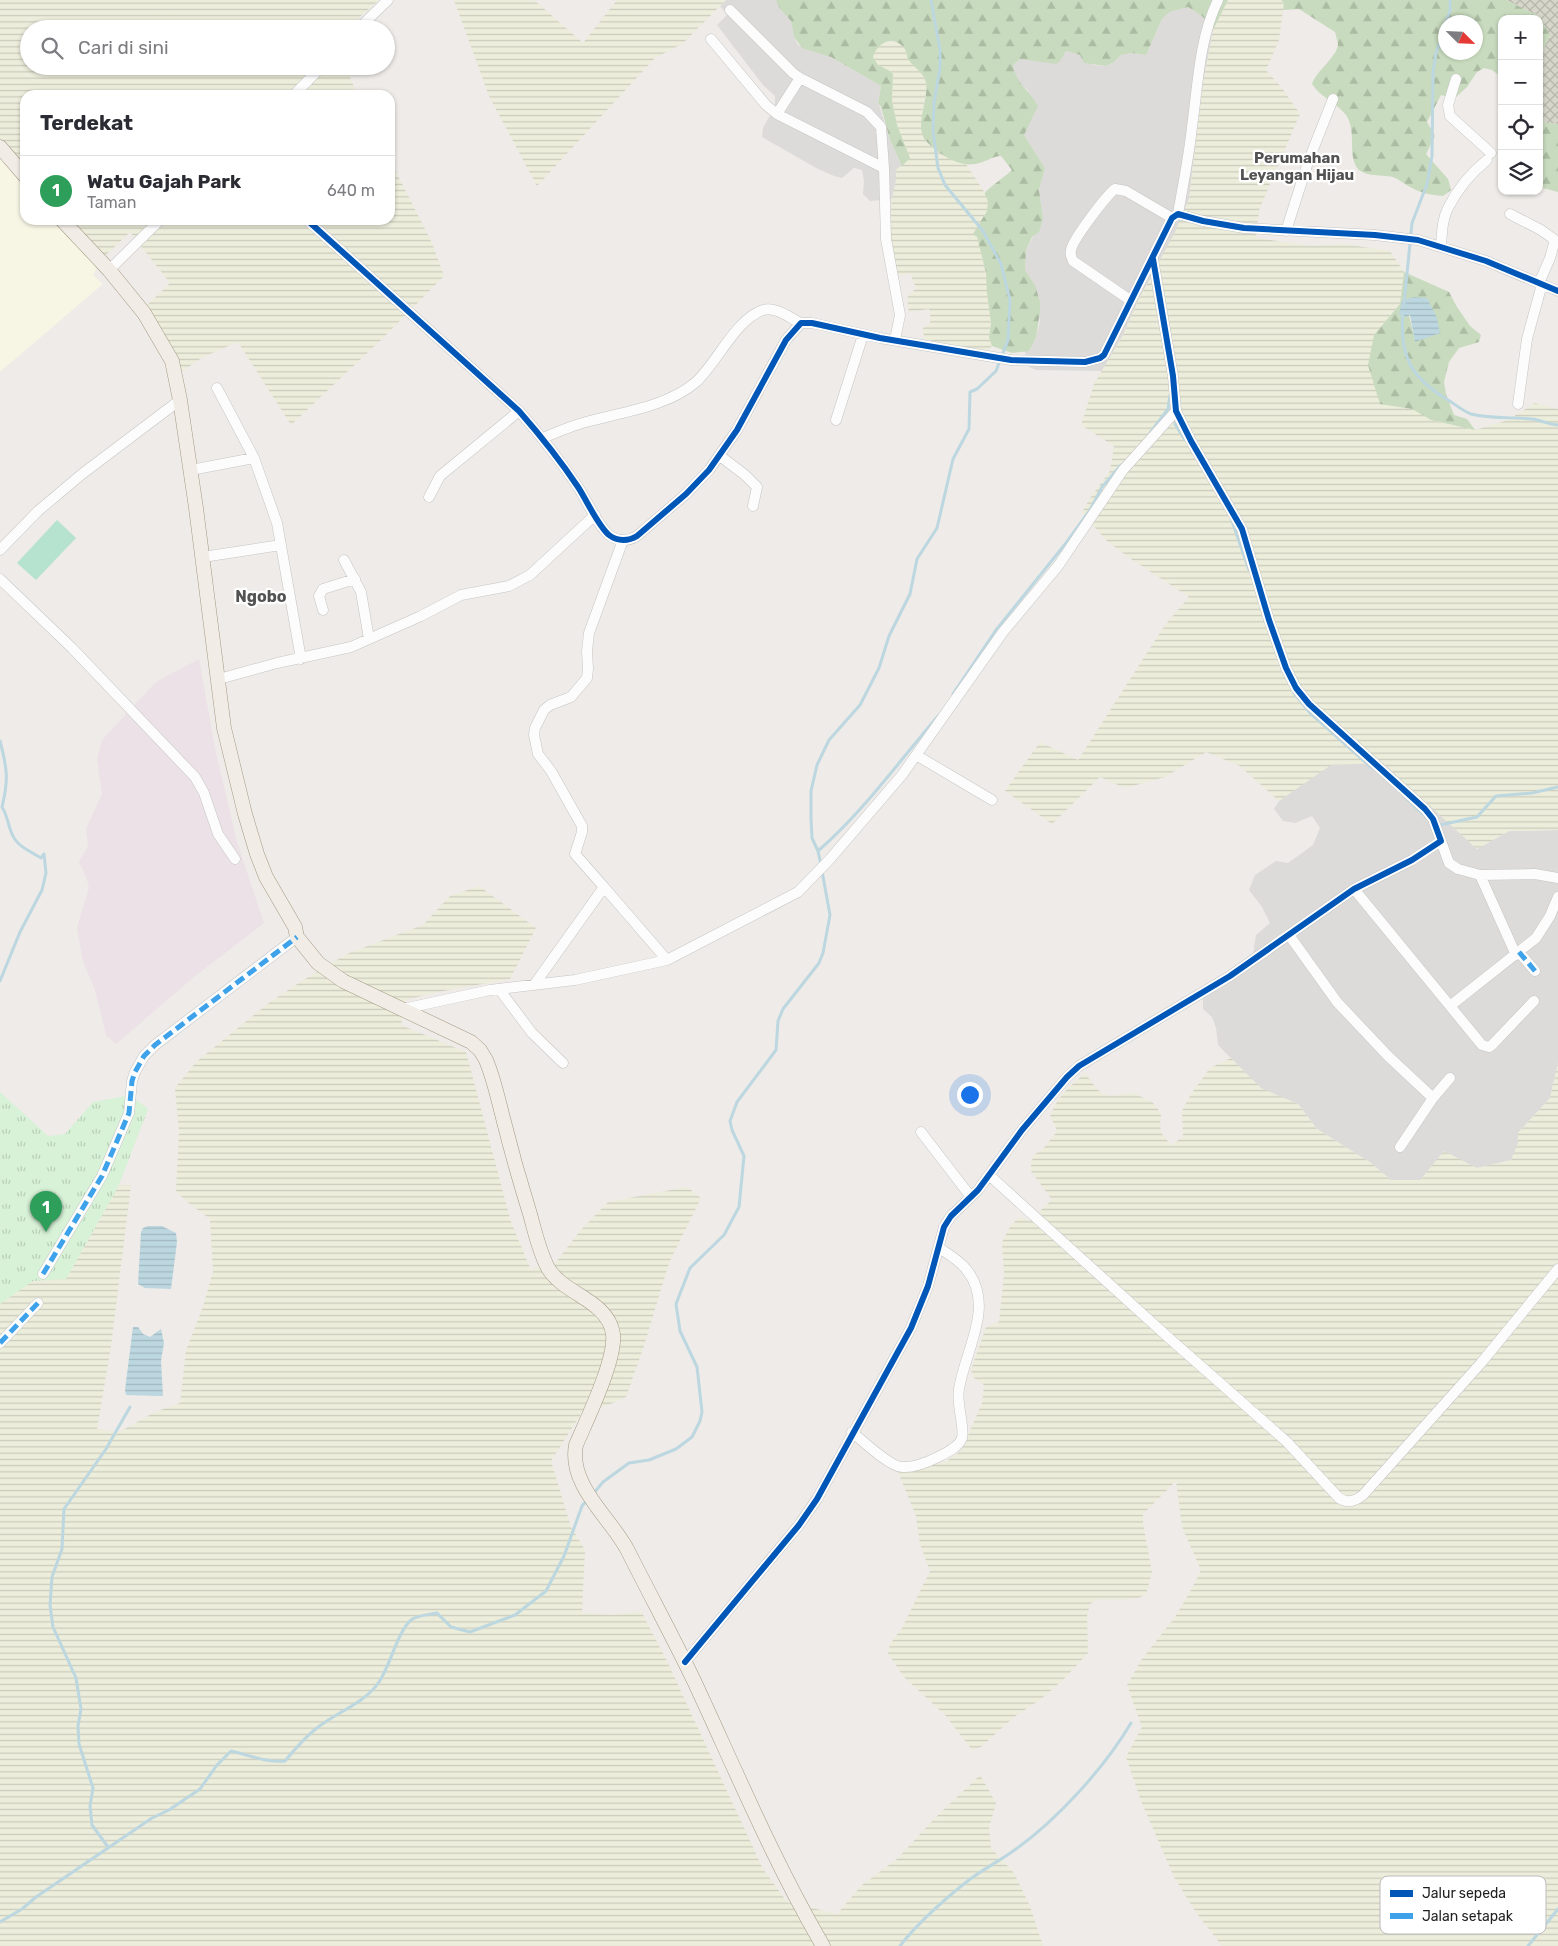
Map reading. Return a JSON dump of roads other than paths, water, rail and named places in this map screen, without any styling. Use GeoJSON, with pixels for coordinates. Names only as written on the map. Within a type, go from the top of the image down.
{"type":"FeatureCollection","features":[{"type":"Feature","properties":{"kind":"main road"},"geometry":{"type":"LineString","coordinates":[[0,147],[20,170]]}},
{"type":"Feature","properties":{"kind":"main road"},"geometry":{"type":"LineString","coordinates":[[67,225],[109,270],[144,313],[172,361],[191,470],[224,728],[245,814],[266,877],[295,927],[297,937],[318,963],[332,974],[471,1042],[480,1050],[490,1069],[517,1172],[538,1242],[548,1267],[563,1284],[605,1315],[610,1322],[613,1333],[614,1346],[612,1354],[575,1451],[575,1460],[583,1486],[623,1540],[685,1662],[756,1818],[823,1946]]}},
{"type":"Feature","properties":{"kind":"street"},"geometry":{"type":"LineString","coordinates":[[367,20],[388,0]]}},
{"type":"Feature","properties":{"kind":"street"},"geometry":{"type":"LineString","coordinates":[[543,438],[584,422],[650,405],[674,396],[696,382],[736,332],[763,310],[774,309],[801,323],[812,323],[863,335],[1011,360],[1084,362],[1100,358],[1109,345],[1130,300],[1175,216],[1192,130],[1203,49],[1209,23],[1218,0]]}},
{"type":"Feature","properties":{"kind":"street"},"geometry":{"type":"LineString","coordinates":[[730,10],[800,78],[867,112],[877,121],[880,128],[884,168],[886,239],[900,315],[895,340]]}},
{"type":"Feature","properties":{"kind":"street"},"geometry":{"type":"LineString","coordinates":[[712,39],[766,106],[776,114],[884,168]]}},
{"type":"Feature","properties":{"kind":"street"},"geometry":{"type":"LineString","coordinates":[[299,90],[313,75]]}},
{"type":"Feature","properties":{"kind":"street"},"geometry":{"type":"LineString","coordinates":[[776,114],[800,78]]}},
{"type":"Feature","properties":{"kind":"street"},"geometry":{"type":"LineString","coordinates":[[1441,246],[1443,224],[1448,208],[1470,176],[1489,156],[1450,116],[1448,105],[1456,79]]}},
{"type":"Feature","properties":{"kind":"street"},"geometry":{"type":"LineString","coordinates":[[1286,231],[1308,162],[1333,99]]}},
{"type":"Feature","properties":{"kind":"street"},"geometry":{"type":"LineString","coordinates":[[1130,300],[1073,261],[1070,256],[1072,247],[1101,204],[1114,189],[1126,191],[1175,216],[1244,228],[1418,240],[1486,261],[1558,291]]}},
{"type":"Feature","properties":{"kind":"street"},"geometry":{"type":"LineString","coordinates":[[1510,214],[1541,230],[1555,240],[1527,338],[1518,404]]}},
{"type":"Feature","properties":{"kind":"street"},"geometry":{"type":"LineString","coordinates":[[109,270],[155,225]]}},
{"type":"Feature","properties":{"kind":"street"},"geometry":{"type":"LineString","coordinates":[[313,225],[518,411],[543,438],[607,534],[623,540],[630,540],[638,536],[710,470],[737,430],[786,340],[801,323]]}},
{"type":"Feature","properties":{"kind":"street"},"geometry":{"type":"LineString","coordinates":[[1153,259],[1173,376],[1176,411],[1190,441],[1242,529],[1269,620],[1296,688],[1309,704],[1417,802],[1434,823],[1449,863],[1458,869],[1480,875],[1535,874],[1558,878]]}},
{"type":"Feature","properties":{"kind":"street"},"geometry":{"type":"LineString","coordinates":[[836,420],[863,335]]}},
{"type":"Feature","properties":{"kind":"street"},"geometry":{"type":"LineString","coordinates":[[217,388],[254,458],[270,501],[281,545],[301,658]]}},
{"type":"Feature","properties":{"kind":"street"},"geometry":{"type":"LineString","coordinates":[[0,550],[38,511],[65,488],[180,400]]}},
{"type":"Feature","properties":{"kind":"street"},"geometry":{"type":"LineString","coordinates":[[429,496],[440,476],[518,411]]}},
{"type":"Feature","properties":{"kind":"street"},"geometry":{"type":"LineString","coordinates":[[404,1009],[499,989],[576,980],[667,960],[798,892],[830,859],[902,775],[1003,632],[1058,566],[1123,470],[1176,411]]}},
{"type":"Feature","properties":{"kind":"street"},"geometry":{"type":"LineString","coordinates":[[720,456],[745,474],[757,487],[753,506]]}},
{"type":"Feature","properties":{"kind":"street"},"geometry":{"type":"LineString","coordinates":[[191,470],[254,458]]}},
{"type":"Feature","properties":{"kind":"street"},"geometry":{"type":"LineString","coordinates":[[219,679],[277,663],[351,647],[421,616],[461,595],[509,586],[530,575],[595,515]]}},
{"type":"Feature","properties":{"kind":"street"},"geometry":{"type":"LineString","coordinates":[[623,540],[589,633],[587,678],[571,697],[550,705],[544,710],[535,728],[534,735],[538,754],[551,771],[582,826],[575,854],[667,960]]}},
{"type":"Feature","properties":{"kind":"street"},"geometry":{"type":"LineString","coordinates":[[202,557],[281,545]]}},
{"type":"Feature","properties":{"kind":"street"},"geometry":{"type":"LineString","coordinates":[[344,560],[361,592],[369,639]]}},
{"type":"Feature","properties":{"kind":"street"},"geometry":{"type":"LineString","coordinates":[[0,579],[72,648],[195,777],[204,792],[218,834],[234,859]]}},
{"type":"Feature","properties":{"kind":"street"},"geometry":{"type":"LineString","coordinates":[[323,610],[319,596],[323,589],[355,579]]}},
{"type":"Feature","properties":{"kind":"street"},"geometry":{"type":"LineString","coordinates":[[916,756],[992,800]]}},
{"type":"Feature","properties":{"kind":"street"},"geometry":{"type":"LineString","coordinates":[[685,1662],[809,1512],[827,1483],[852,1432],[911,1328],[928,1286],[948,1220],[971,1197],[1022,1130],[1067,1077],[1079,1066],[1230,976],[1354,889],[1412,860],[1441,840]]}},
{"type":"Feature","properties":{"kind":"street"},"geometry":{"type":"LineString","coordinates":[[1480,875],[1517,953],[1534,971]]}},
{"type":"Feature","properties":{"kind":"street"},"geometry":{"type":"LineString","coordinates":[[534,985],[604,887]]}},
{"type":"Feature","properties":{"kind":"street"},"geometry":{"type":"LineString","coordinates":[[1354,889],[1482,1045],[1489,1047],[1534,1001]]}},
{"type":"Feature","properties":{"kind":"street"},"geometry":{"type":"LineString","coordinates":[[1450,1006],[1536,938],[1543,930],[1558,897]]}},
{"type":"Feature","properties":{"kind":"street"},"geometry":{"type":"LineString","coordinates":[[1289,935],[1337,1002],[1384,1052],[1433,1098]]}},
{"type":"Feature","properties":{"kind":"street"},"geometry":{"type":"LineString","coordinates":[[43,1274],[102,1176],[112,1155],[129,1113],[132,1081],[144,1056],[163,1039],[297,937]]}},
{"type":"Feature","properties":{"kind":"street"},"geometry":{"type":"LineString","coordinates":[[499,989],[532,1033],[563,1063]]}},
{"type":"Feature","properties":{"kind":"street"},"geometry":{"type":"LineString","coordinates":[[1400,1147],[1433,1098],[1450,1078]]}},
{"type":"Feature","properties":{"kind":"street"},"geometry":{"type":"LineString","coordinates":[[921,1132],[971,1197]]}},
{"type":"Feature","properties":{"kind":"street"},"geometry":{"type":"LineString","coordinates":[[989,1174],[1169,1338],[1287,1442],[1343,1501],[1356,1500],[1370,1488],[1481,1363],[1558,1269]]}},
{"type":"Feature","properties":{"kind":"street"},"geometry":{"type":"LineString","coordinates":[[852,1432],[901,1468],[930,1461],[955,1447],[960,1441],[962,1428],[959,1413],[959,1388],[978,1321],[979,1300],[972,1278],[966,1268],[939,1248]]}},
{"type":"Feature","properties":{"kind":"street"},"geometry":{"type":"LineString","coordinates":[[0,1343],[38,1303]]}},
{"type":"Feature","properties":{"kind":"water"},"geometry":{"type":"Polygon","coordinates":[[[1413,297],[1427,298],[1437,318],[1440,333],[1415,342],[1410,315],[1406,317],[1399,314],[1402,301],[1413,297]]]}},
{"type":"Feature","properties":{"kind":"water"},"geometry":{"type":"Polygon","coordinates":[[[162,1226],[176,1233],[177,1242],[171,1289],[145,1288],[138,1284],[141,1232],[143,1228],[162,1226]]]}},
{"type":"Feature","properties":{"kind":"water"},"geometry":{"type":"Polygon","coordinates":[[[133,1327],[138,1327],[143,1334],[150,1337],[161,1329],[164,1343],[161,1361],[163,1396],[126,1395],[125,1390],[133,1327]]]}},
{"type":"Feature","properties":{"kind":"waterway"},"geometry":{"type":"LineString","coordinates":[[821,865],[818,851],[812,838],[811,818],[811,791],[817,765],[829,740],[860,705],[879,668],[889,636],[910,594],[917,559],[937,528],[953,459],[969,429],[970,392],[977,389],[996,371],[1008,340],[1010,300],[1001,264],[983,231],[945,185],[938,168],[933,131],[934,103],[940,68],[940,50],[931,0]]}},
{"type":"Feature","properties":{"kind":"waterway"},"geometry":{"type":"LineString","coordinates":[[1449,15],[1450,0]]}},
{"type":"Feature","properties":{"kind":"waterway"},"geometry":{"type":"LineString","coordinates":[[1404,304],[1412,223],[1427,184],[1432,156],[1433,72],[1438,47]]}},
{"type":"Feature","properties":{"kind":"waterway"},"geometry":{"type":"LineString","coordinates":[[1403,312],[1403,341],[1410,364],[1416,374],[1435,392],[1471,414],[1532,419],[1558,425]]}},
{"type":"Feature","properties":{"kind":"waterway"},"geometry":{"type":"LineString","coordinates":[[1150,433],[1168,409],[1170,395]]}},
{"type":"Feature","properties":{"kind":"waterway"},"geometry":{"type":"LineString","coordinates":[[1175,424],[1185,440]]}},
{"type":"Feature","properties":{"kind":"waterway"},"geometry":{"type":"LineString","coordinates":[[953,694],[996,630],[1066,543],[1090,510],[1102,487],[1121,465]]}},
{"type":"Feature","properties":{"kind":"waterway"},"geometry":{"type":"LineString","coordinates":[[1232,521],[1249,570]]}},
{"type":"Feature","properties":{"kind":"waterway"},"geometry":{"type":"LineString","coordinates":[[1294,693],[1311,714],[1372,768]]}},
{"type":"Feature","properties":{"kind":"waterway"},"geometry":{"type":"LineString","coordinates":[[818,851],[866,803],[939,715]]}},
{"type":"Feature","properties":{"kind":"waterway"},"geometry":{"type":"LineString","coordinates":[[0,741],[6,774],[6,789],[2,807],[11,833],[15,840],[26,849],[41,858],[44,854],[46,873],[42,890],[20,932],[0,981]]}},
{"type":"Feature","properties":{"kind":"waterway"},"geometry":{"type":"LineString","coordinates":[[1437,823],[1440,825],[1477,817],[1496,796],[1532,793],[1558,787]]}},
{"type":"Feature","properties":{"kind":"waterway"},"geometry":{"type":"LineString","coordinates":[[1405,797],[1429,820]]}},
{"type":"Feature","properties":{"kind":"waterway"},"geometry":{"type":"LineString","coordinates":[[593,1494],[603,1482],[629,1463],[649,1460],[676,1449],[692,1437],[700,1421],[702,1412],[697,1367],[680,1331],[676,1304],[690,1268],[724,1235],[739,1207],[744,1156],[730,1121],[737,1102],[776,1050],[778,1021],[783,1009],[819,963],[823,953],[830,915],[822,871]]}},
{"type":"Feature","properties":{"kind":"waterway"},"geometry":{"type":"LineString","coordinates":[[108,1847],[92,1825],[90,1806],[93,1788],[79,1744],[78,1726],[81,1709],[76,1678],[53,1627],[50,1605],[52,1577],[62,1549],[64,1509],[106,1449],[130,1407]]}},
{"type":"Feature","properties":{"kind":"waterway"},"geometry":{"type":"LineString","coordinates":[[0,1922],[22,1909],[36,1897],[152,1818],[169,1810],[200,1789],[217,1765],[231,1751],[265,1760],[285,1761],[300,1743],[325,1722],[359,1702],[373,1689],[383,1675],[406,1625],[414,1618],[437,1613],[451,1627],[470,1632],[515,1615],[546,1591],[564,1556],[582,1506],[587,1500]]}},
{"type":"Feature","properties":{"kind":"waterway"},"geometry":{"type":"LineString","coordinates":[[900,1946],[939,1905],[977,1874],[1004,1858],[1032,1837],[1064,1808],[1108,1757],[1131,1723]]}},
{"type":"Feature","properties":{"kind":"waterway"},"geometry":{"type":"LineString","coordinates":[[1546,1924],[1558,1909]]}},
{"type":"Feature","properties":{"kind":"waterway"},"geometry":{"type":"LineString","coordinates":[[1528,1946],[1538,1934]]}},
{"type":"Feature","properties":{"kind":"place","name":"Watu Gajah Park"},"geometry":{"type":"Point","coordinates":[46,1232]}},
{"type":"Feature","properties":{"kind":"district","name":"Perumahan Leyangan Hijau"},"geometry":{"type":"Point","coordinates":[1297,166]}},
{"type":"Feature","properties":{"kind":"district","name":"Ngobo"},"geometry":{"type":"Point","coordinates":[261,596]}}]}
